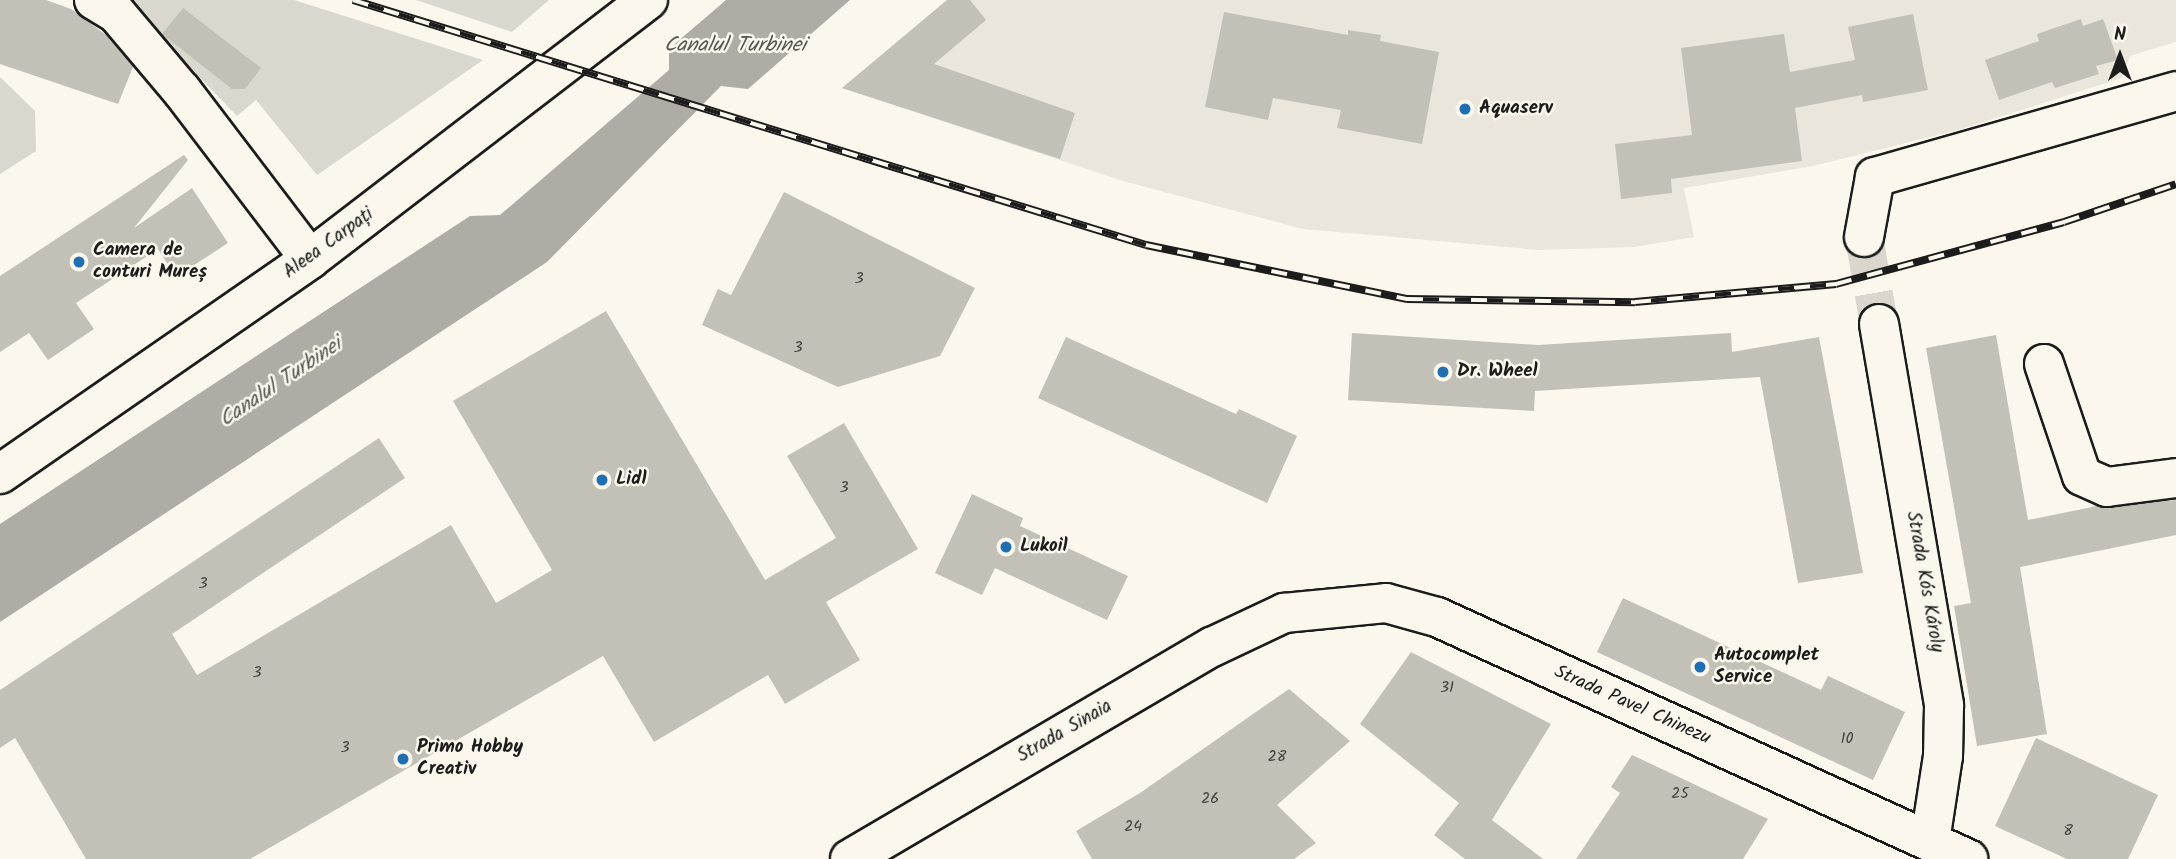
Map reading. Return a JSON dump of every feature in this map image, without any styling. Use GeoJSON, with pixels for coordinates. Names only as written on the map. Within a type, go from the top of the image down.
{"type":"FeatureCollection","features":[{"type":"Feature","properties":{"kind":"street"},"geometry":{"type":"LineString","coordinates":[[94,0],[116,13],[182,91],[310,259]]}},
{"type":"Feature","properties":{"kind":"street","name":"Aleea Carpați"},"geometry":{"type":"LineString","coordinates":[[0,474],[310,259],[648,0]]}},
{"type":"Feature","properties":{"kind":"street"},"geometry":{"type":"LineString","coordinates":[[1864,237],[1875,177],[2176,91]]}},
{"type":"Feature","properties":{"kind":"street","name":"Strada Kós Károly"},"geometry":{"type":"LineString","coordinates":[[1879,324],[1944,706],[1943,755],[1930,841]]}},
{"type":"Feature","properties":{"kind":"street"},"geometry":{"type":"LineString","coordinates":[[2044,364],[2082,477],[2107,487],[2176,478]]}},
{"type":"Feature","properties":{"kind":"street","name":"Strada Pavel Chinezu"},"geometry":{"type":"LineString","coordinates":[[1284,613],[1386,603],[1437,617],[1968,859]]}},
{"type":"Feature","properties":{"kind":"street","name":"Strada Sinaia"},"geometry":{"type":"LineString","coordinates":[[850,859],[1212,647],[1284,613]]}},
{"type":"Feature","properties":{"kind":"shaded area"},"geometry":{"type":"Polygon","coordinates":[[[125,0],[294,0],[483,60],[317,175],[256,100],[237,116],[125,0]]]}},
{"type":"Feature","properties":{"kind":"shaded area"},"geometry":{"type":"Polygon","coordinates":[[[416,0],[549,0],[512,32],[416,0]]]}},
{"type":"Feature","properties":{"kind":"shaded area","name":"Aquaserv"},"geometry":{"type":"Polygon","coordinates":[[[947,0],[2176,0],[2176,42],[2130,56],[2122,78],[1958,130],[1813,166],[1684,188],[1694,237],[1634,247],[1539,250],[1303,229],[1123,181],[842,88],[947,0]]]}},
{"type":"Feature","properties":{"kind":"shaded area"},"geometry":{"type":"Polygon","coordinates":[[[0,77],[35,111],[36,151],[0,174],[0,77]]]}},
{"type":"Feature","properties":{"kind":"water","name":"Canalul Turbinei"},"geometry":{"type":"Polygon","coordinates":[[[726,0],[850,0],[748,89],[721,86],[547,262],[0,622],[0,524],[470,216],[500,215],[669,70],[669,49],[726,0]]]}},
{"type":"Feature","properties":{"kind":"building"},"geometry":{"type":"Polygon","coordinates":[[[0,0],[46,0],[71,9],[106,35],[133,67],[118,104],[0,64],[0,0]]]}},
{"type":"Feature","properties":{"kind":"building"},"geometry":{"type":"Polygon","coordinates":[[[947,0],[970,0],[986,20],[934,64],[1075,113],[1060,159],[842,88],[947,0]]]}},
{"type":"Feature","properties":{"kind":"building"},"geometry":{"type":"Polygon","coordinates":[[[183,8],[261,68],[245,89],[232,89],[162,34],[183,8]]]}},
{"type":"Feature","properties":{"kind":"building"},"geometry":{"type":"Polygon","coordinates":[[[1224,12],[1348,35],[1348,30],[1381,35],[1380,41],[1439,52],[1422,144],[1337,128],[1341,110],[1273,98],[1268,120],[1205,107],[1224,12]]]}},
{"type":"Feature","properties":{"kind":"building"},"geometry":{"type":"Polygon","coordinates":[[[1913,14],[1928,90],[1863,102],[1862,95],[1795,108],[1802,161],[1671,179],[1672,193],[1621,199],[1615,144],[1692,135],[1681,48],[1784,34],[1790,72],[1855,60],[1848,27],[1913,14]]]}},
{"type":"Feature","properties":{"kind":"building"},"geometry":{"type":"Polygon","coordinates":[[[2081,19],[2083,26],[2103,19],[2118,60],[2096,66],[2099,74],[2055,88],[2052,82],[1999,100],[1985,60],[2039,41],[2037,34],[2081,19]]]}},
{"type":"Feature","properties":{"kind":"building","name":"Camera de conturi Mureș"},"geometry":{"type":"Polygon","coordinates":[[[184,155],[188,160],[134,228],[192,188],[228,243],[176,277],[158,249],[76,303],[94,329],[48,360],[29,333],[0,352],[0,276],[184,155]]]}},
{"type":"Feature","properties":{"kind":"building"},"geometry":{"type":"Polygon","coordinates":[[[784,192],[975,288],[940,356],[838,387],[702,325],[718,289],[731,295],[784,192]]]}},
{"type":"Feature","properties":{"kind":"building"},"geometry":{"type":"Polygon","coordinates":[[[606,311],[765,580],[836,538],[787,456],[844,423],[918,549],[826,602],[860,660],[785,704],[768,675],[654,742],[603,656],[250,859],[86,859],[15,738],[0,748],[0,690],[379,438],[405,478],[172,634],[197,675],[451,525],[496,603],[552,570],[453,401],[606,311]]]}},
{"type":"Feature","properties":{"kind":"building"},"geometry":{"type":"Polygon","coordinates":[[[1352,333],[1538,345],[1731,333],[1732,352],[1819,337],[1863,573],[1798,583],[1760,377],[1535,391],[1534,411],[1348,400],[1352,333]]]}},
{"type":"Feature","properties":{"kind":"building"},"geometry":{"type":"Polygon","coordinates":[[[1996,335],[2028,520],[2097,506],[2176,500],[2176,535],[2020,567],[2047,734],[1977,746],[1954,606],[1971,603],[1926,348],[1996,335]]]}},
{"type":"Feature","properties":{"kind":"building"},"geometry":{"type":"Polygon","coordinates":[[[1066,337],[1236,414],[1239,409],[1297,436],[1267,503],[1038,398],[1066,337]]]}},
{"type":"Feature","properties":{"kind":"building","name":"Lukoil"},"geometry":{"type":"Polygon","coordinates":[[[972,494],[1023,518],[1020,526],[1128,576],[1107,620],[995,568],[982,595],[935,573],[972,494]]]}},
{"type":"Feature","properties":{"kind":"building"},"geometry":{"type":"Polygon","coordinates":[[[1623,598],[1821,690],[1828,676],[1905,712],[1873,780],[1597,652],[1623,598]]]}},
{"type":"Feature","properties":{"kind":"building"},"geometry":{"type":"Polygon","coordinates":[[[1411,652],[1551,724],[1492,820],[1543,859],[1465,859],[1434,835],[1459,803],[1360,724],[1411,652]]]}},
{"type":"Feature","properties":{"kind":"building"},"geometry":{"type":"Polygon","coordinates":[[[1289,689],[1350,741],[1277,805],[1316,843],[1294,859],[1092,859],[1076,831],[1140,793],[1289,689]]]}},
{"type":"Feature","properties":{"kind":"building"},"geometry":{"type":"Polygon","coordinates":[[[2036,738],[2158,795],[2128,859],[2067,859],[1995,826],[2036,738]]]}},
{"type":"Feature","properties":{"kind":"building"},"geometry":{"type":"Polygon","coordinates":[[[1632,755],[1768,819],[1743,859],[1576,859],[1620,793],[1611,787],[1632,755]]]}},
{"type":"Feature","properties":{"kind":"tunnel"},"geometry":{"type":"LineString","coordinates":[[1864,237],[1879,324]]}},
{"type":"Feature","properties":{"kind":"railway"},"geometry":{"type":"LineString","coordinates":[[353,0],[1146,245],[1407,299],[1635,302],[1836,284],[2064,222],[2176,184]]}},
{"type":"Feature","properties":{"kind":"place","name":"Aquaserv"},"geometry":{"type":"Point","coordinates":[1465,109]}},
{"type":"Feature","properties":{"kind":"place","name":"Camera de conturi Mureș"},"geometry":{"type":"Point","coordinates":[79,262]}},
{"type":"Feature","properties":{"kind":"place","name":"Dr. Wheel"},"geometry":{"type":"Point","coordinates":[1443,372]}},
{"type":"Feature","properties":{"kind":"place","name":"Lidl"},"geometry":{"type":"Point","coordinates":[602,480]}},
{"type":"Feature","properties":{"kind":"place","name":"Lukoil"},"geometry":{"type":"Point","coordinates":[1006,547]}},
{"type":"Feature","properties":{"kind":"place","name":"Autocomplet Service"},"geometry":{"type":"Point","coordinates":[1700,667]}},
{"type":"Feature","properties":{"kind":"place","name":"Primo Hobby Creativ"},"geometry":{"type":"Point","coordinates":[403,759]}}]}
